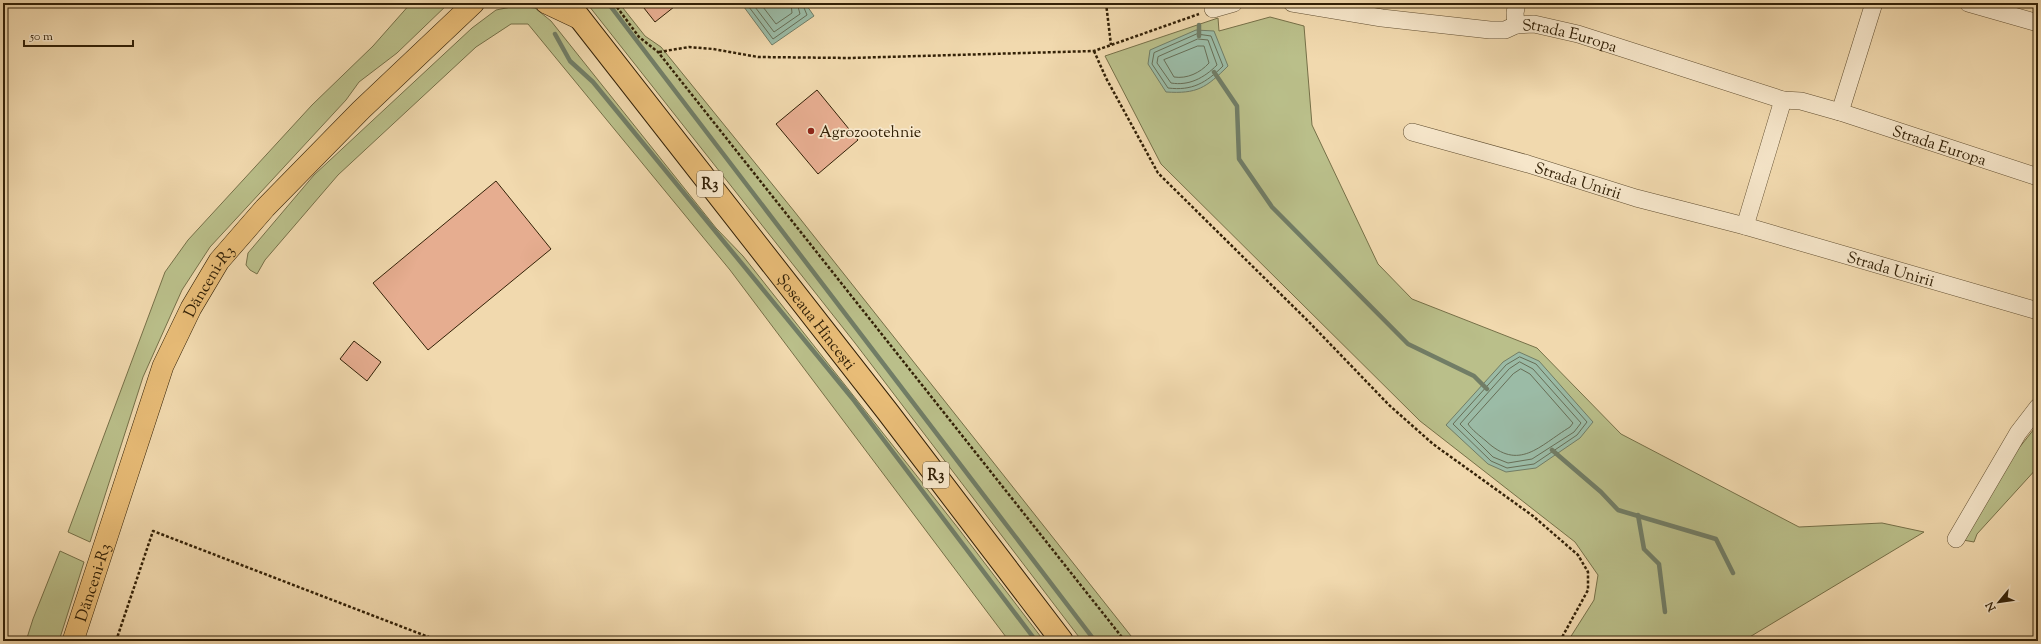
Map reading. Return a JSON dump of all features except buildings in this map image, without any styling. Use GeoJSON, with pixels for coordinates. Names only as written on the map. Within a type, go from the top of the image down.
{"type":"FeatureCollection","features":[{"type":"Feature","properties":{"kind":"highway","name":"Șoseaua Hîncești"},"geometry":{"type":"LineString","coordinates":[[574,11],[887,411],[1062,641]]}},
{"type":"Feature","properties":{"kind":"main road"},"geometry":{"type":"LineString","coordinates":[[546,3],[574,11]]}},
{"type":"Feature","properties":{"kind":"main road","name":"Dănceni-R3"},"geometry":{"type":"LineString","coordinates":[[74,641],[163,366],[191,308],[219,261],[265,208],[361,110],[476,4]]}},
{"type":"Feature","properties":{"kind":"street"},"geometry":{"type":"LineString","coordinates":[[1213,9],[1234,3]]}},
{"type":"Feature","properties":{"kind":"street","name":"Strada Europa"},"geometry":{"type":"LineString","coordinates":[[1292,3],[1382,18],[1490,30],[1505,30],[1516,25],[1534,24],[1578,34],[1783,100],[1802,101],[1840,112],[2038,177]]}},
{"type":"Feature","properties":{"kind":"street"},"geometry":{"type":"LineString","coordinates":[[1516,25],[1515,13],[1517,3]]}},
{"type":"Feature","properties":{"kind":"street"},"geometry":{"type":"LineString","coordinates":[[1840,112],[1874,3]]}},
{"type":"Feature","properties":{"kind":"street"},"geometry":{"type":"LineString","coordinates":[[1968,3],[2038,23]]}},
{"type":"Feature","properties":{"kind":"street"},"geometry":{"type":"LineString","coordinates":[[1745,226],[1783,100]]}},
{"type":"Feature","properties":{"kind":"street","name":"Strada Unirii"},"geometry":{"type":"LineString","coordinates":[[1412,132],[1528,164],[1636,198],[1745,226],[2038,311]]}},
{"type":"Feature","properties":{"kind":"street"},"geometry":{"type":"LineString","coordinates":[[1956,539],[2018,433],[2038,407]]}},
{"type":"Feature","properties":{"kind":"path"},"geometry":{"type":"LineString","coordinates":[[614,3],[639,36],[658,52],[1125,641]]}},
{"type":"Feature","properties":{"kind":"path"},"geometry":{"type":"LineString","coordinates":[[1106,3],[1111,45]]}},
{"type":"Feature","properties":{"kind":"path"},"geometry":{"type":"LineString","coordinates":[[658,52],[689,47],[713,49],[758,57],[850,58],[1094,51],[1213,9]]}},
{"type":"Feature","properties":{"kind":"path"},"geometry":{"type":"LineString","coordinates":[[1094,51],[1106,78],[1158,173],[1309,322],[1389,405],[1433,444],[1534,516],[1578,555],[1588,572],[1588,590],[1560,641]]}},
{"type":"Feature","properties":{"kind":"path"},"geometry":{"type":"LineString","coordinates":[[116,641],[153,531],[439,641]]}},
{"type":"Feature","properties":{"kind":"green space"},"geometry":{"type":"Polygon","coordinates":[[[411,3],[449,3],[397,53],[359,82],[346,100],[210,247],[182,290],[143,377],[90,542],[68,532],[165,272],[188,240],[312,105],[373,46],[411,3]]]}},
{"type":"Feature","properties":{"kind":"green space"},"geometry":{"type":"Polygon","coordinates":[[[589,3],[619,3],[645,36],[661,47],[794,211],[1135,641],[1082,641],[855,343],[589,6],[589,3]]]}},
{"type":"Feature","properties":{"kind":"green space"},"geometry":{"type":"Polygon","coordinates":[[[516,6],[535,8],[551,21],[716,228],[743,256],[958,528],[1044,641],[1009,641],[730,270],[528,24],[511,24],[476,47],[338,175],[265,260],[257,274],[250,270],[246,265],[248,253],[314,175],[472,28],[496,10],[516,6]]]}},
{"type":"Feature","properties":{"kind":"green space"},"geometry":{"type":"Polygon","coordinates":[[[1270,17],[1304,26],[1312,125],[1378,264],[1412,299],[1537,348],[1621,434],[1799,527],[1882,523],[1924,532],[1743,641],[1568,641],[1594,600],[1598,575],[1575,542],[1420,421],[1161,164],[1105,56],[1218,18],[1219,31],[1270,17]]]}},
{"type":"Feature","properties":{"kind":"green space"},"geometry":{"type":"Polygon","coordinates":[[[2038,424],[2038,467],[1977,534],[1974,542],[1963,540],[2015,453],[2038,424]]]}},
{"type":"Feature","properties":{"kind":"green space"},"geometry":{"type":"Polygon","coordinates":[[[60,551],[84,562],[59,641],[26,641],[33,619],[60,551]]]}},
{"type":"Feature","properties":{"kind":"water"},"geometry":{"type":"Polygon","coordinates":[[[741,3],[805,3],[814,16],[772,45],[741,3]]]}},
{"type":"Feature","properties":{"kind":"water"},"geometry":{"type":"Polygon","coordinates":[[[1196,30],[1214,31],[1228,66],[1213,80],[1200,88],[1186,92],[1166,92],[1148,64],[1150,50],[1196,30]]]}},
{"type":"Feature","properties":{"kind":"water"},"geometry":{"type":"Polygon","coordinates":[[[1519,352],[1539,361],[1593,422],[1580,438],[1536,468],[1506,472],[1488,464],[1446,425],[1503,362],[1519,352]]]}},
{"type":"Feature","properties":{"kind":"waterway"},"geometry":{"type":"LineString","coordinates":[[608,3],[1095,641]]}},
{"type":"Feature","properties":{"kind":"waterway"},"geometry":{"type":"LineString","coordinates":[[1199,25],[1199,36]]}},
{"type":"Feature","properties":{"kind":"waterway"},"geometry":{"type":"LineString","coordinates":[[555,34],[570,61],[593,82],[852,398],[1036,641]]}},
{"type":"Feature","properties":{"kind":"waterway"},"geometry":{"type":"LineString","coordinates":[[1214,72],[1237,106],[1239,159],[1272,207],[1408,344],[1474,376],[1487,389]]}},
{"type":"Feature","properties":{"kind":"waterway"},"geometry":{"type":"LineString","coordinates":[[1552,450],[1601,492],[1618,510],[1716,539],[1733,573]]}},
{"type":"Feature","properties":{"kind":"waterway"},"geometry":{"type":"LineString","coordinates":[[1638,515],[1644,549],[1659,564],[1665,612]]}},
{"type":"Feature","properties":{"kind":"place","name":"Agrozootehnie"},"geometry":{"type":"Point","coordinates":[811,131]}}]}
